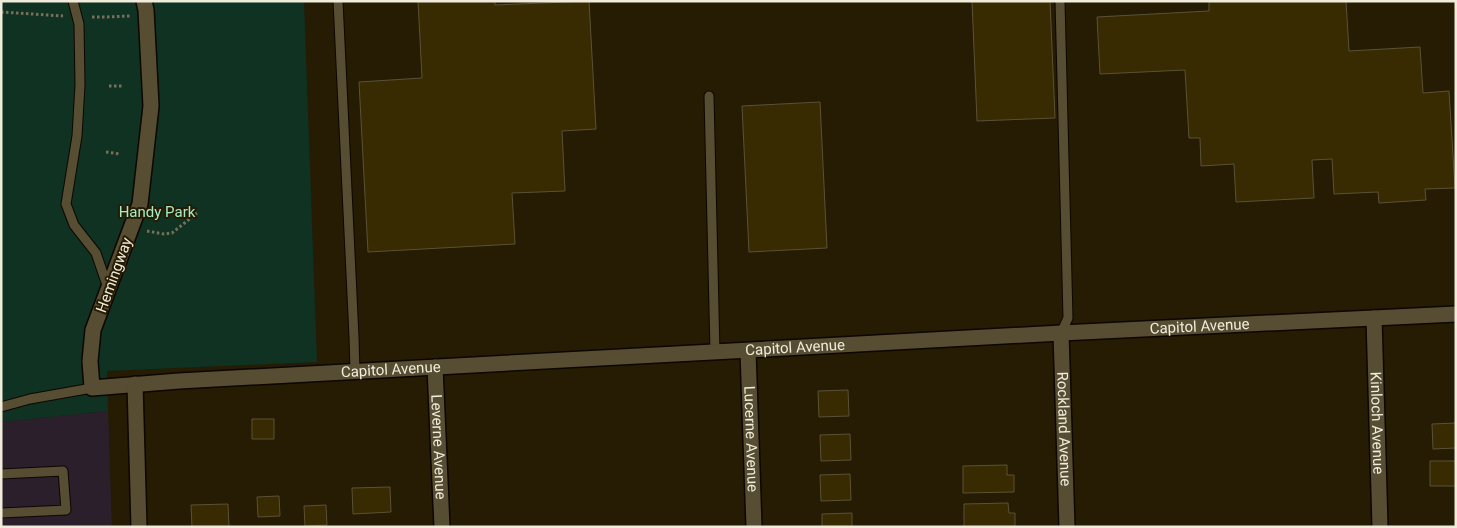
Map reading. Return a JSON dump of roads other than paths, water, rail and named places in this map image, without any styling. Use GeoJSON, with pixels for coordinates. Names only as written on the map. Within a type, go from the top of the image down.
{"type":"FeatureCollection","features":[{"type":"Feature","properties":{"kind":"street","name":"Hemingway"},"geometry":{"type":"LineString","coordinates":[[92,388],[90,361],[93,330],[140,204],[151,106],[144,1]]}},
{"type":"Feature","properties":{"kind":"street","name":"Capitol Avenue"},"geometry":{"type":"LineString","coordinates":[[135,384],[1061,333],[1456,314]]}},
{"type":"Feature","properties":{"kind":"street","name":"Kinloch Avenue"},"geometry":{"type":"LineString","coordinates":[[1374,318],[1380,527]]}},
{"type":"Feature","properties":{"kind":"street","name":"Rockland Avenue"},"geometry":{"type":"LineString","coordinates":[[1061,333],[1067,527]]}},
{"type":"Feature","properties":{"kind":"street","name":"Lucerne Avenue"},"geometry":{"type":"LineString","coordinates":[[748,351],[754,527]]}},
{"type":"Feature","properties":{"kind":"street","name":"Leverne Avenue"},"geometry":{"type":"LineString","coordinates":[[435,367],[442,527]]}},
{"type":"Feature","properties":{"kind":"street"},"geometry":{"type":"LineString","coordinates":[[92,388],[135,384],[139,527]]}},
{"type":"Feature","properties":{"kind":"lane"},"geometry":{"type":"LineString","coordinates":[[73,1],[79,24],[80,85],[78,136],[66,204],[74,225],[96,253],[109,289]]}},
{"type":"Feature","properties":{"kind":"lane"},"geometry":{"type":"LineString","coordinates":[[338,1],[355,372]]}},
{"type":"Feature","properties":{"kind":"lane"},"geometry":{"type":"LineString","coordinates":[[1060,1],[1068,318],[1061,333]]}},
{"type":"Feature","properties":{"kind":"lane"},"geometry":{"type":"LineString","coordinates":[[709,96],[715,352]]}},
{"type":"Feature","properties":{"kind":"lane"},"geometry":{"type":"LineString","coordinates":[[1,407],[30,399],[92,388]]}},
{"type":"Feature","properties":{"kind":"lane"},"geometry":{"type":"LineString","coordinates":[[1,474],[63,471],[66,510],[1,513]]}},
{"type":"Feature","properties":{"kind":"park label","name":"Handy Park"},"geometry":{"type":"Point","coordinates":[157,212]}}]}
